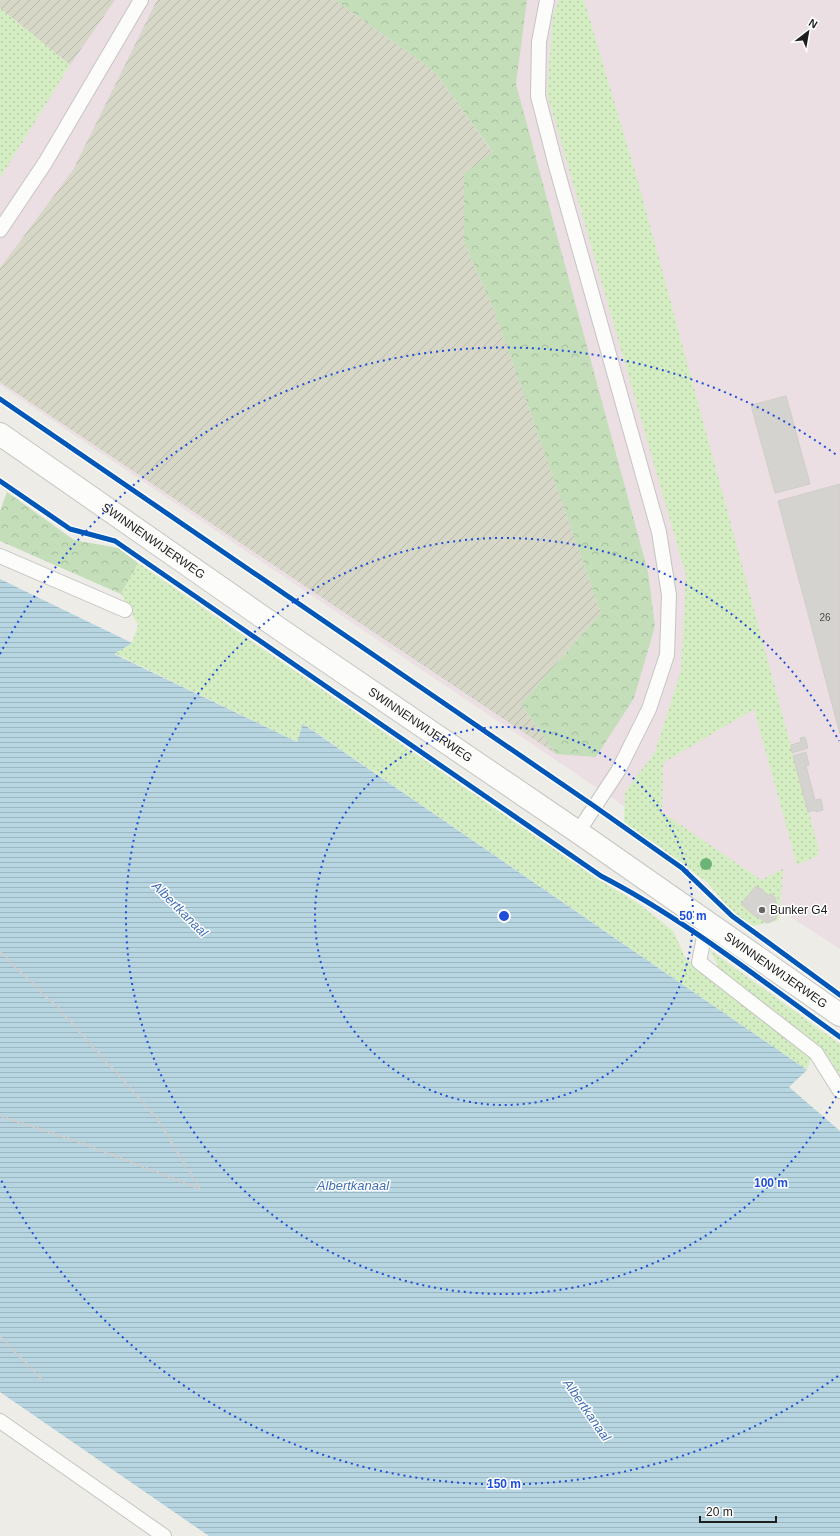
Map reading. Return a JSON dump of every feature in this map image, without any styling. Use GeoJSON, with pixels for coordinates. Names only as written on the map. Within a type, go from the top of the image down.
{"type":"FeatureCollection","features":[{"type":"Feature","properties":{"kind":"street","name":"SWINNENWIJERWEG"},"geometry":{"type":"LineString","coordinates":[[0,434],[284,632],[578,832],[840,1015]]}},
{"type":"Feature","properties":{"kind":"lane"},"geometry":{"type":"LineString","coordinates":[[0,230],[44,164],[141,0]]}},
{"type":"Feature","properties":{"kind":"lane"},"geometry":{"type":"LineString","coordinates":[[547,0],[539,42],[538,96],[556,166],[659,532],[669,595],[667,655],[649,709],[618,770],[578,832]]}},
{"type":"Feature","properties":{"kind":"lane"},"geometry":{"type":"LineString","coordinates":[[0,556],[125,610]]}},
{"type":"Feature","properties":{"kind":"lane"},"geometry":{"type":"LineString","coordinates":[[707,922],[699,962],[816,1053],[840,1091]]}},
{"type":"Feature","properties":{"kind":"lane"},"geometry":{"type":"LineString","coordinates":[[0,1421],[164,1536]]}},
{"type":"Feature","properties":{"kind":"path"},"geometry":{"type":"LineString","coordinates":[[0,952],[59,1009],[156,1116],[200,1189],[79,1142],[0,1116]]}},
{"type":"Feature","properties":{"kind":"path"},"geometry":{"type":"LineString","coordinates":[[0,1337],[43,1380]]}},
{"type":"Feature","properties":{"kind":"shaded area"},"geometry":{"type":"Polygon","coordinates":[[[0,0],[840,0],[840,949],[732,879],[0,385],[0,0]]]}},
{"type":"Feature","properties":{"kind":"shaded area"},"geometry":{"type":"Polygon","coordinates":[[[0,0],[115,0],[70,65],[0,8],[0,0]]]}},
{"type":"Feature","properties":{"kind":"shaded area"},"geometry":{"type":"Polygon","coordinates":[[[157,0],[335,0],[434,71],[493,153],[464,242],[496,315],[601,613],[521,704],[556,754],[0,382],[0,268],[73,170],[157,0]]]}},
{"type":"Feature","properties":{"kind":"green space"},"geometry":{"type":"Polygon","coordinates":[[[335,0],[527,0],[516,84],[648,572],[655,626],[634,698],[596,757],[556,754],[521,704],[601,613],[496,315],[464,242],[464,174],[493,152],[434,71],[335,0]]]}},
{"type":"Feature","properties":{"kind":"green space"},"geometry":{"type":"Polygon","coordinates":[[[559,0],[584,0],[639,185],[818,846],[818,856],[797,865],[754,709],[663,763],[662,812],[761,880],[783,869],[780,915],[777,921],[753,926],[732,912],[707,882],[624,824],[625,792],[655,752],[681,670],[686,575],[547,93],[553,15],[559,0]]]}},
{"type":"Feature","properties":{"kind":"green space"},"geometry":{"type":"Polygon","coordinates":[[[0,8],[70,65],[0,178],[0,8]]]}},
{"type":"Feature","properties":{"kind":"green space"},"geometry":{"type":"Polygon","coordinates":[[[7,492],[74,540],[118,548],[138,563],[121,594],[0,541],[0,511],[7,492]]]}},
{"type":"Feature","properties":{"kind":"green space"},"geometry":{"type":"Polygon","coordinates":[[[138,563],[599,880],[638,903],[673,931],[686,959],[811,1058],[807,1070],[304,724],[297,742],[114,653],[132,643],[138,625],[121,594],[138,563]]]}},
{"type":"Feature","properties":{"kind":"green space"},"geometry":{"type":"Polygon","coordinates":[[[710,950],[840,1044],[840,1075],[824,1051],[722,974],[710,950]]]}},
{"type":"Feature","properties":{"kind":"water","name":"Albertkanaal"},"geometry":{"type":"Polygon","coordinates":[[[0,579],[132,643],[114,654],[297,742],[303,724],[807,1070],[789,1087],[840,1131],[840,1536],[209,1536],[0,1392],[0,579]]]}},
{"type":"Feature","properties":{"kind":"building"},"geometry":{"type":"Polygon","coordinates":[[[786,396],[810,484],[775,493],[751,405],[786,396]]]}},
{"type":"Feature","properties":{"kind":"building"},"geometry":{"type":"Polygon","coordinates":[[[840,484],[840,734],[778,501],[840,484]]]}},
{"type":"Feature","properties":{"kind":"building"},"geometry":{"type":"Polygon","coordinates":[[[805,737],[808,748],[792,753],[791,745],[801,742],[800,738],[805,737]]]}},
{"type":"Feature","properties":{"kind":"building"},"geometry":{"type":"Polygon","coordinates":[[[806,752],[809,765],[806,766],[815,800],[821,799],[823,810],[816,812],[815,810],[808,812],[793,756],[806,752]]]}},
{"type":"Feature","properties":{"kind":"building","name":"Bunker G4"},"geometry":{"type":"Polygon","coordinates":[[[756,886],[763,890],[766,895],[770,895],[771,893],[776,899],[776,919],[767,923],[757,916],[756,917],[741,904],[756,886]]]}},
{"type":"Feature","properties":{"kind":"cycle path"},"geometry":{"type":"LineString","coordinates":[[0,399],[594,806],[682,868],[732,916],[840,995]]}},
{"type":"Feature","properties":{"kind":"cycle path"},"geometry":{"type":"LineString","coordinates":[[0,481],[70,529],[115,541],[601,876],[633,893],[724,952],[840,1037]]}},
{"type":"Feature","properties":{"kind":"place","name":"Bunker G4"},"geometry":{"type":"Point","coordinates":[762,910]}}]}
